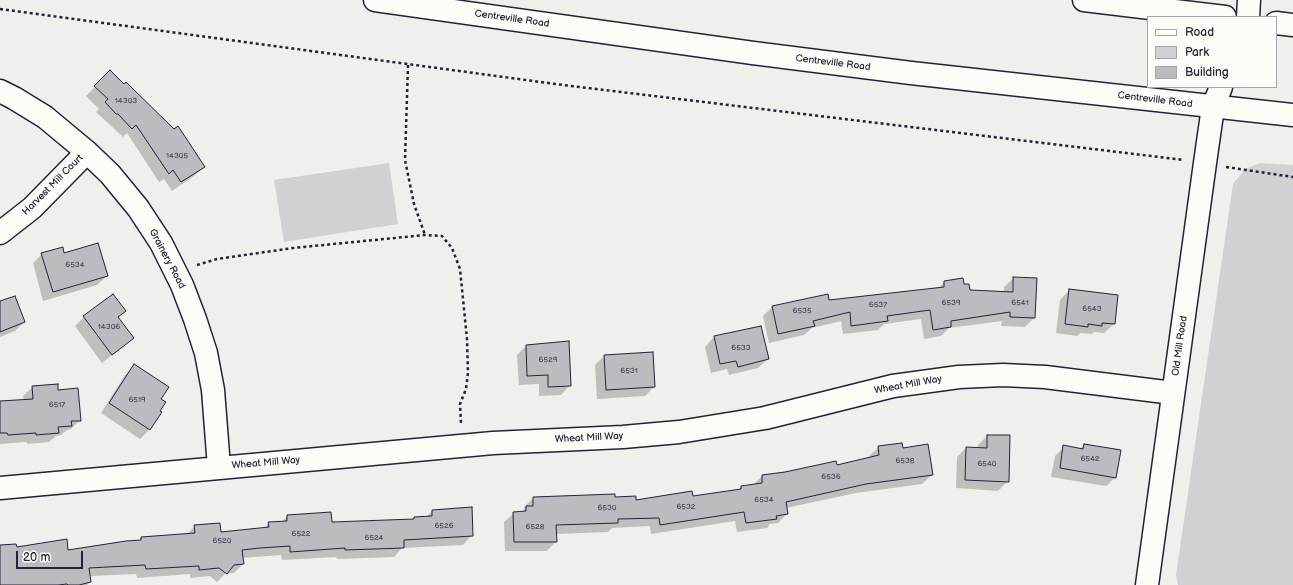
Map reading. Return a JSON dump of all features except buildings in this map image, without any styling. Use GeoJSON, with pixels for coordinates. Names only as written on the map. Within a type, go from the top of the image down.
{"type":"FeatureCollection","features":[{"type":"Feature","properties":{"kind":"main road","name":"Centreville Road"},"geometry":{"type":"LineString","coordinates":[[374,0],[753,53],[911,73],[1212,97],[1293,116]]}},
{"type":"Feature","properties":{"kind":"main road"},"geometry":{"type":"LineString","coordinates":[[1084,0],[1203,10],[1223,16]]}},
{"type":"Feature","properties":{"kind":"main road"},"geometry":{"type":"LineString","coordinates":[[1248,16],[1249,0]]}},
{"type":"Feature","properties":{"kind":"main road"},"geometry":{"type":"LineString","coordinates":[[1277,23],[1293,25]]}},
{"type":"Feature","properties":{"kind":"main road","name":"Old Mill Road"},"geometry":{"type":"LineString","coordinates":[[1147,585],[1205,163],[1212,97],[1220,88]]}},
{"type":"Feature","properties":{"kind":"main road","name":"Grainery Road"},"geometry":{"type":"LineString","coordinates":[[0,91],[45,117],[87,152],[110,174],[138,208],[161,243],[196,319],[206,353],[213,390],[219,467]]}},
{"type":"Feature","properties":{"kind":"main road","name":"Harvest Mill Court"},"geometry":{"type":"LineString","coordinates":[[0,233],[32,208],[87,152]]}},
{"type":"Feature","properties":{"kind":"main road","name":"Wheat Mill Way"},"geometry":{"type":"LineString","coordinates":[[0,488],[464,445],[623,437],[679,432],[765,418],[893,386],[959,377],[1003,375],[1045,377],[1173,393]]}},
{"type":"Feature","properties":{"kind":"path"},"geometry":{"type":"LineString","coordinates":[[0,10],[408,65],[1205,163],[1293,177]]}},
{"type":"Feature","properties":{"kind":"path"},"geometry":{"type":"LineString","coordinates":[[408,65],[405,160],[414,204],[425,235]]}},
{"type":"Feature","properties":{"kind":"path"},"geometry":{"type":"LineString","coordinates":[[176,273],[217,259],[293,248],[425,235],[442,236],[452,248],[460,269],[467,339],[468,373],[466,389],[460,404],[460,421],[464,445]]}},
{"type":"Feature","properties":{"kind":"green space"},"geometry":{"type":"Polygon","coordinates":[[[389,163],[398,224],[284,242],[274,180],[389,163]]]}},
{"type":"Feature","properties":{"kind":"green space"},"geometry":{"type":"Polygon","coordinates":[[[1260,163],[1293,165],[1293,585],[1178,585],[1176,575],[1233,184],[1245,169],[1260,163]]]}}]}
